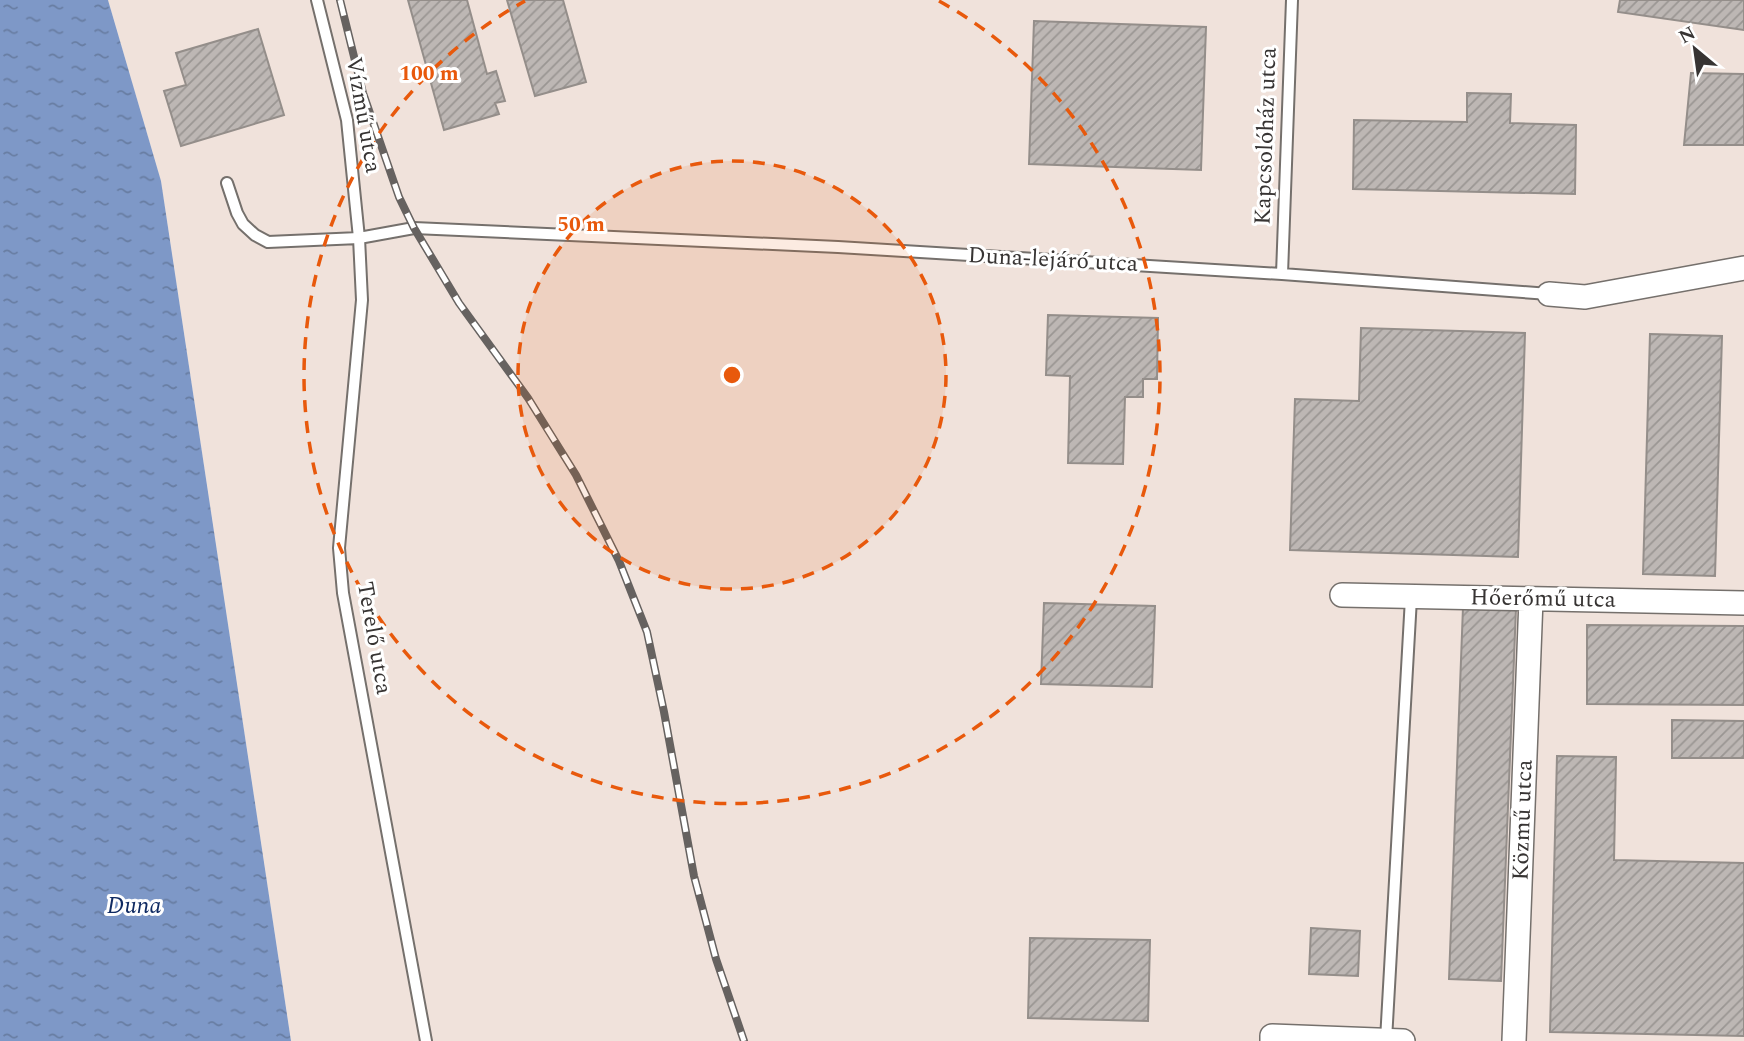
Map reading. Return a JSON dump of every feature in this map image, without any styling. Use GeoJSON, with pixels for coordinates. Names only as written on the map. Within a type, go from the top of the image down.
{"type":"FeatureCollection","features":[{"type":"Feature","properties":{"kind":"street","name":"Duna-lejáró utca"},"geometry":{"type":"LineString","coordinates":[[1549,294],[1585,297],[1744,268]]}},
{"type":"Feature","properties":{"kind":"street","name":"Hőerőmű utca"},"geometry":{"type":"LineString","coordinates":[[1342,595],[1744,603]]}},
{"type":"Feature","properties":{"kind":"street","name":"Közmű utca"},"geometry":{"type":"LineString","coordinates":[[1514,1041],[1531,599]]}},
{"type":"Feature","properties":{"kind":"street"},"geometry":{"type":"LineString","coordinates":[[1272,1039],[1403,1041]]}},
{"type":"Feature","properties":{"kind":"lane","name":"Vízmű utca"},"geometry":{"type":"LineString","coordinates":[[317,0],[347,120],[359,238]]}},
{"type":"Feature","properties":{"kind":"lane","name":"Kapcsolóház utca"},"geometry":{"type":"LineString","coordinates":[[1282,274],[1292,0]]}},
{"type":"Feature","properties":{"kind":"lane","name":"Duna-lejáró utca"},"geometry":{"type":"LineString","coordinates":[[227,183],[243,224],[254,235],[268,242],[359,238],[414,228],[852,248],[1282,274],[1549,294]]}},
{"type":"Feature","properties":{"kind":"lane","name":"Terelő utca"},"geometry":{"type":"LineString","coordinates":[[359,238],[362,300],[339,548],[343,593],[426,1041]]}},
{"type":"Feature","properties":{"kind":"lane"},"geometry":{"type":"LineString","coordinates":[[1385,1040],[1411,598]]}},
{"type":"Feature","properties":{"kind":"shaded area"},"geometry":{"type":"Polygon","coordinates":[[[108,0],[1744,0],[1744,1041],[291,1041],[161,181],[108,0]]]}},
{"type":"Feature","properties":{"kind":"water","name":"Duna"},"geometry":{"type":"Polygon","coordinates":[[[0,0],[108,0],[161,181],[291,1041],[0,1041],[0,0]]]}},
{"type":"Feature","properties":{"kind":"building"},"geometry":{"type":"Polygon","coordinates":[[[408,0],[467,0],[487,74],[496,71],[505,101],[495,103],[499,114],[444,130],[408,0]]]}},
{"type":"Feature","properties":{"kind":"building"},"geometry":{"type":"Polygon","coordinates":[[[507,0],[563,0],[586,82],[535,96],[507,0]]]}},
{"type":"Feature","properties":{"kind":"building"},"geometry":{"type":"Polygon","coordinates":[[[1620,0],[1744,0],[1744,30],[1618,12],[1620,0]]]}},
{"type":"Feature","properties":{"kind":"building"},"geometry":{"type":"Polygon","coordinates":[[[1034,21],[1206,27],[1201,170],[1029,164],[1034,21]]]}},
{"type":"Feature","properties":{"kind":"building"},"geometry":{"type":"Polygon","coordinates":[[[258,29],[284,115],[181,146],[164,91],[186,85],[176,53],[258,29]]]}},
{"type":"Feature","properties":{"kind":"building"},"geometry":{"type":"Polygon","coordinates":[[[1691,73],[1744,74],[1744,145],[1684,145],[1691,73]]]}},
{"type":"Feature","properties":{"kind":"building"},"geometry":{"type":"Polygon","coordinates":[[[1467,93],[1511,94],[1510,123],[1576,125],[1575,194],[1353,189],[1354,120],[1467,122],[1467,93]]]}},
{"type":"Feature","properties":{"kind":"building"},"geometry":{"type":"Polygon","coordinates":[[[1048,315],[1158,318],[1157,379],[1143,379],[1143,397],[1125,397],[1123,464],[1068,463],[1070,376],[1046,375],[1048,315]]]}},
{"type":"Feature","properties":{"kind":"building"},"geometry":{"type":"Polygon","coordinates":[[[1361,328],[1525,333],[1518,557],[1290,550],[1295,399],[1359,401],[1361,328]]]}},
{"type":"Feature","properties":{"kind":"building"},"geometry":{"type":"Polygon","coordinates":[[[1650,334],[1722,336],[1715,576],[1643,574],[1650,334]]]}},
{"type":"Feature","properties":{"kind":"building"},"geometry":{"type":"Polygon","coordinates":[[[1044,603],[1155,606],[1152,687],[1041,684],[1044,603]]]}},
{"type":"Feature","properties":{"kind":"building"},"geometry":{"type":"Polygon","coordinates":[[[1463,607],[1516,608],[1501,981],[1449,979],[1463,607]]]}},
{"type":"Feature","properties":{"kind":"building"},"geometry":{"type":"Polygon","coordinates":[[[1587,625],[1744,626],[1744,705],[1587,704],[1587,625]]]}},
{"type":"Feature","properties":{"kind":"building"},"geometry":{"type":"Polygon","coordinates":[[[1672,720],[1744,721],[1744,758],[1672,758],[1672,720]]]}},
{"type":"Feature","properties":{"kind":"building"},"geometry":{"type":"Polygon","coordinates":[[[1557,756],[1616,757],[1614,860],[1744,863],[1744,1036],[1550,1032],[1557,756]]]}},
{"type":"Feature","properties":{"kind":"building"},"geometry":{"type":"Polygon","coordinates":[[[1311,928],[1360,931],[1358,976],[1309,974],[1311,928]]]}},
{"type":"Feature","properties":{"kind":"building"},"geometry":{"type":"Polygon","coordinates":[[[1030,938],[1150,940],[1148,1021],[1028,1018],[1030,938]]]}},
{"type":"Feature","properties":{"kind":"railway"},"geometry":{"type":"LineString","coordinates":[[340,0],[363,93],[399,197],[414,228],[459,303],[528,398],[576,475],[619,561],[647,632],[694,876],[716,959],[744,1041]]}}]}
